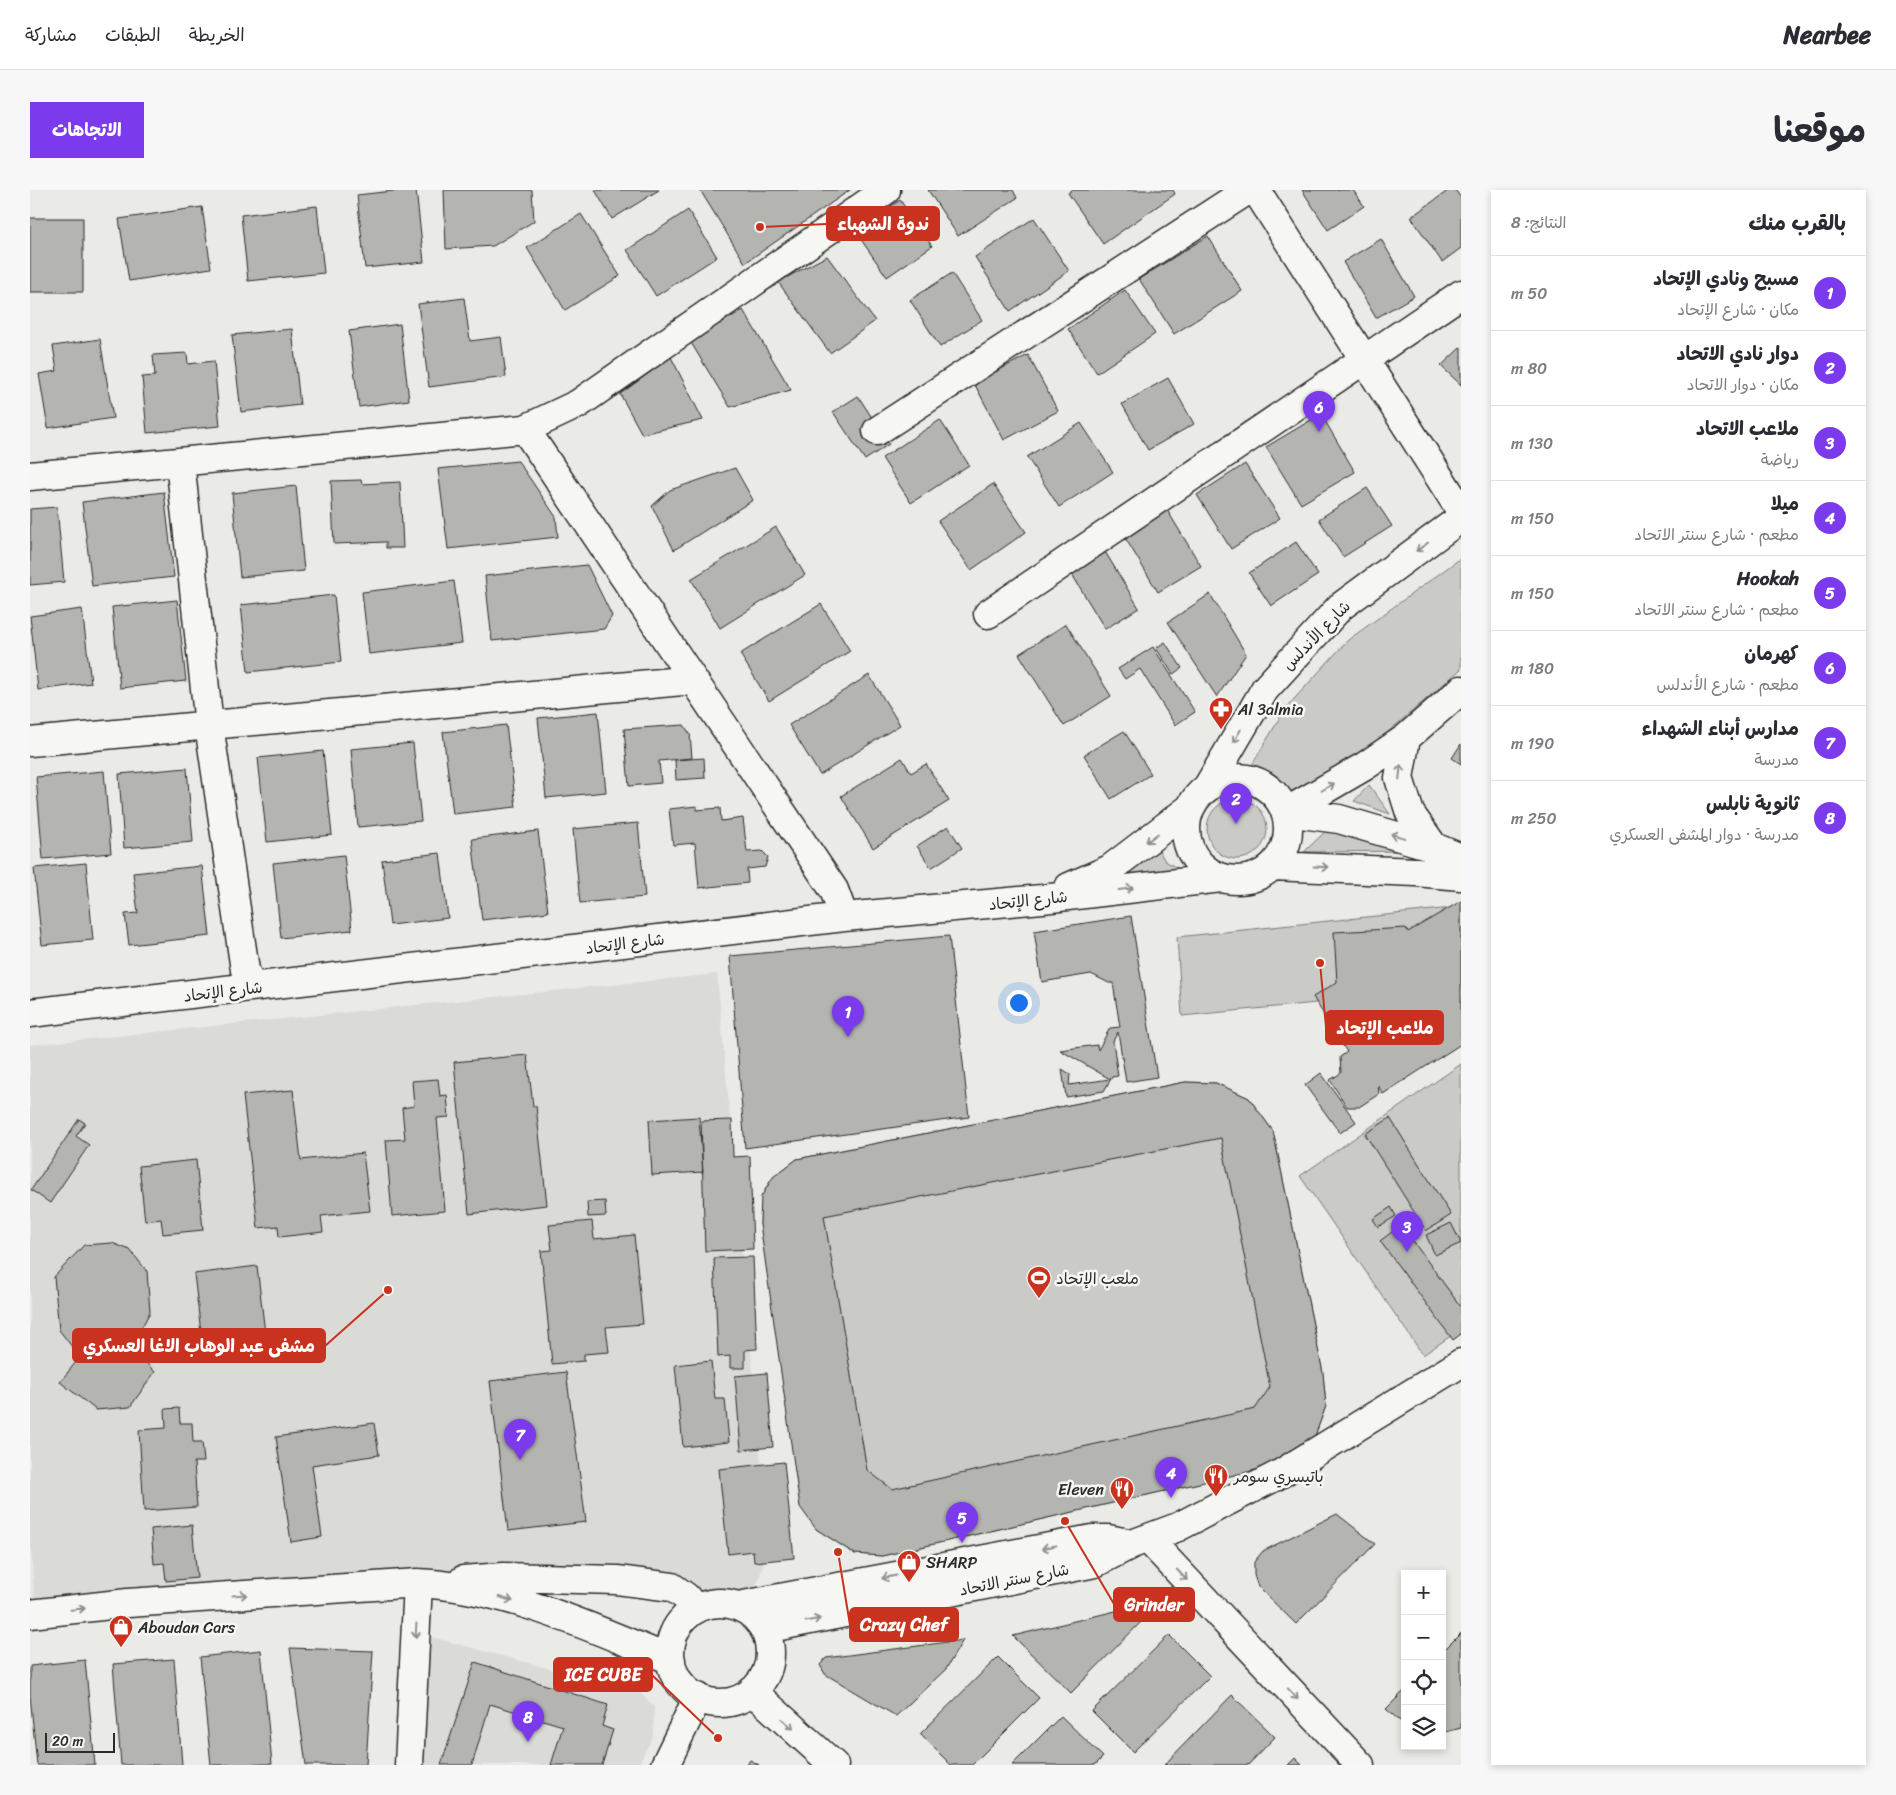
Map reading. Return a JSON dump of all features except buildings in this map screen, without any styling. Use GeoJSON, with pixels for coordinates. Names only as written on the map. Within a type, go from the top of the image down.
{"type":"FeatureCollection","features":[{"type":"Feature","properties":{"kind":"street"},"geometry":{"type":"LineString","coordinates":[[30,476],[525,429],[578,404],[886,190]]}},
{"type":"Feature","properties":{"kind":"street"},"geometry":{"type":"LineString","coordinates":[[877,431],[1248,190]]}},
{"type":"Feature","properties":{"kind":"street"},"geometry":{"type":"LineString","coordinates":[[1256,190],[1461,511]]}},
{"type":"Feature","properties":{"kind":"street"},"geometry":{"type":"LineString","coordinates":[[988,614],[1461,294]]}},
{"type":"Feature","properties":{"kind":"street"},"geometry":{"type":"LineString","coordinates":[[525,429],[834,890],[844,917]]}},
{"type":"Feature","properties":{"kind":"street"},"geometry":{"type":"LineString","coordinates":[[180,462],[209,725],[245,970],[252,987]]}},
{"type":"Feature","properties":{"kind":"street","name":"شارع الأندلس"},"geometry":{"type":"LineString","coordinates":[[1208,786],[1265,689],[1340,606],[1461,518]]}},
{"type":"Feature","properties":{"kind":"street"},"geometry":{"type":"LineString","coordinates":[[30,742],[693,680]]}},
{"type":"Feature","properties":{"kind":"street"},"geometry":{"type":"LineString","coordinates":[[1286,812],[1364,766],[1406,738],[1461,690]]}},
{"type":"Feature","properties":{"kind":"street"},"geometry":{"type":"LineString","coordinates":[[1406,738],[1399,778],[1410,813],[1434,847]]}},
{"type":"Feature","properties":{"kind":"street"},"geometry":{"type":"LineString","coordinates":[[1042,899],[1110,869],[1190,808],[1208,786],[1222,780],[1238,777],[1253,780],[1267,787],[1279,798],[1286,812],[1289,830],[1286,847],[1272,866],[1263,874],[1247,880],[1221,878],[1201,867],[1192,854],[1186,839],[1186,823],[1190,808]]}},
{"type":"Feature","properties":{"kind":"street"},"geometry":{"type":"LineString","coordinates":[[1286,812],[1339,819],[1434,847],[1461,858]]}},
{"type":"Feature","properties":{"kind":"street"},"geometry":{"type":"LineString","coordinates":[[1272,866],[1416,872],[1461,876]]}},
{"type":"Feature","properties":{"kind":"street","name":"شارع الإتحاد"},"geometry":{"type":"LineString","coordinates":[[30,1013],[844,917],[1042,899],[1221,878]]}},
{"type":"Feature","properties":{"kind":"street"},"geometry":{"type":"LineString","coordinates":[[1360,1765],[1140,1542],[1178,1527],[1280,1474],[1461,1363]]}},
{"type":"Feature","properties":{"kind":"street","name":"شارع سنتر الاتحاد"},"geometry":{"type":"LineString","coordinates":[[738,1606],[1092,1539],[1140,1542]]}},
{"type":"Feature","properties":{"kind":"street","name":"شارع سنتر الاتحاد"},"geometry":{"type":"LineString","coordinates":[[765,1630],[1095,1563],[1140,1542]]}},
{"type":"Feature","properties":{"kind":"street"},"geometry":{"type":"LineString","coordinates":[[30,1614],[128,1603],[503,1577],[617,1580],[672,1587],[686,1597],[695,1609]]}},
{"type":"Feature","properties":{"kind":"street"},"geometry":{"type":"LineString","coordinates":[[426,1583],[474,1590],[504,1598],[594,1629],[671,1660]]}},
{"type":"Feature","properties":{"kind":"street"},"geometry":{"type":"LineString","coordinates":[[410,1765],[426,1583]]}},
{"type":"Feature","properties":{"kind":"street"},"geometry":{"type":"LineString","coordinates":[[723,1602],[738,1606],[753,1615],[765,1630],[769,1642],[769,1662],[762,1682],[752,1691],[740,1699],[726,1703],[712,1702],[698,1697],[685,1688],[676,1675],[671,1660],[671,1645],[676,1631],[684,1619],[695,1609],[723,1602]]}},
{"type":"Feature","properties":{"kind":"street"},"geometry":{"type":"LineString","coordinates":[[752,1691],[834,1765]]}},
{"type":"Feature","properties":{"kind":"street"},"geometry":{"type":"LineString","coordinates":[[665,1765],[698,1697]]}},
{"type":"Feature","properties":{"kind":"shaded area"},"geometry":{"type":"Polygon","coordinates":[[[1461,558],[1461,669],[1360,756],[1291,796],[1270,777],[1249,770],[1285,709],[1348,640],[1461,558]]]}},
{"type":"Feature","properties":{"kind":"shaded area"},"geometry":{"type":"Polygon","coordinates":[[[1369,785],[1390,814],[1354,801],[1369,785]]]}},
{"type":"Feature","properties":{"kind":"shaded area"},"geometry":{"type":"Polygon","coordinates":[[[1231,799],[1243,799],[1254,804],[1262,812],[1267,823],[1265,841],[1254,854],[1243,859],[1231,859],[1220,854],[1212,846],[1207,835],[1207,823],[1212,812],[1220,804],[1231,799]]]}},
{"type":"Feature","properties":{"kind":"shaded area"},"geometry":{"type":"Polygon","coordinates":[[[1331,826],[1422,851],[1304,852],[1331,826]]]}},
{"type":"Feature","properties":{"kind":"shaded area"},"geometry":{"type":"Polygon","coordinates":[[[1156,845],[1165,861],[1184,872],[1110,884],[1156,845]]]}},
{"type":"Feature","properties":{"kind":"shaded area"},"geometry":{"type":"Polygon","coordinates":[[[1461,907],[1461,989],[1182,1016],[1177,937],[1461,907]]]}},
{"type":"Feature","properties":{"kind":"shaded area"},"geometry":{"type":"Polygon","coordinates":[[[717,974],[769,1551],[755,1588],[701,1600],[484,1578],[35,1608],[30,1534],[30,1045],[717,974]]]}},
{"type":"Feature","properties":{"kind":"shaded area"},"geometry":{"type":"Polygon","coordinates":[[[1461,1064],[1461,1329],[1423,1355],[1300,1176],[1461,1064]]]}},
{"type":"Feature","properties":{"kind":"shaded area","name":"ملعب الإتحاد"},"geometry":{"type":"Polygon","coordinates":[[[1185,1082],[1216,1083],[1249,1098],[1273,1131],[1323,1373],[1326,1406],[1313,1441],[1295,1461],[882,1556],[855,1554],[816,1529],[760,1224],[764,1192],[772,1179],[797,1159],[1185,1082]]]}},
{"type":"Feature","properties":{"kind":"shaded area"},"geometry":{"type":"Polygon","coordinates":[[[424,1635],[640,1693],[654,1706],[653,1736],[638,1765],[419,1765],[424,1635]]]}},
{"type":"Feature","properties":{"kind":"place","name":"ندوة الشهباء"},"geometry":{"type":"Point","coordinates":[760,227]}},
{"type":"Feature","properties":{"kind":"place","name":"كهرمان"},"geometry":{"type":"Point","coordinates":[1319,432]}},
{"type":"Feature","properties":{"kind":"place","name":"Al 3almia"},"geometry":{"type":"Point","coordinates":[1221,730]}},
{"type":"Feature","properties":{"kind":"place","name":"دوار نادي الاتحاد"},"geometry":{"type":"Point","coordinates":[1236,824]}},
{"type":"Feature","properties":{"kind":"place","name":"ملاعب الإتحاد"},"geometry":{"type":"Point","coordinates":[1320,963]}},
{"type":"Feature","properties":{"kind":"place","name":"مسبح ونادي الإتحاد"},"geometry":{"type":"Point","coordinates":[848,1037]}},
{"type":"Feature","properties":{"kind":"place","name":"ملاعب الاتحاد"},"geometry":{"type":"Point","coordinates":[1407,1252]}},
{"type":"Feature","properties":{"kind":"place","name":"مشفى عبد الوهاب الاغا العسكري"},"geometry":{"type":"Point","coordinates":[388,1290]}},
{"type":"Feature","properties":{"kind":"place","name":"ملعب الإتحاد"},"geometry":{"type":"Point","coordinates":[1039,1299]}},
{"type":"Feature","properties":{"kind":"place","name":"مدارس أبناء الشهداء"},"geometry":{"type":"Point","coordinates":[520,1460]}},
{"type":"Feature","properties":{"kind":"place","name":"باتيسري سومر"},"geometry":{"type":"Point","coordinates":[1216,1497]}},
{"type":"Feature","properties":{"kind":"place","name":"ميلا"},"geometry":{"type":"Point","coordinates":[1171,1498]}},
{"type":"Feature","properties":{"kind":"place","name":"Eleven"},"geometry":{"type":"Point","coordinates":[1122,1510]}},
{"type":"Feature","properties":{"kind":"place","name":"Grinder"},"geometry":{"type":"Point","coordinates":[1065,1521]}},
{"type":"Feature","properties":{"kind":"place","name":"Hookah"},"geometry":{"type":"Point","coordinates":[962,1543]}},
{"type":"Feature","properties":{"kind":"place","name":"Crazy Chef"},"geometry":{"type":"Point","coordinates":[838,1552]}},
{"type":"Feature","properties":{"kind":"place","name":"SHARP"},"geometry":{"type":"Point","coordinates":[909,1583]}},
{"type":"Feature","properties":{"kind":"place","name":"Aboudan Cars"},"geometry":{"type":"Point","coordinates":[121,1648]}},
{"type":"Feature","properties":{"kind":"place","name":"ICE CUBE"},"geometry":{"type":"Point","coordinates":[718,1738]}},
{"type":"Feature","properties":{"kind":"place","name":"ثانوية نابلس"},"geometry":{"type":"Point","coordinates":[528,1742]}}]}
